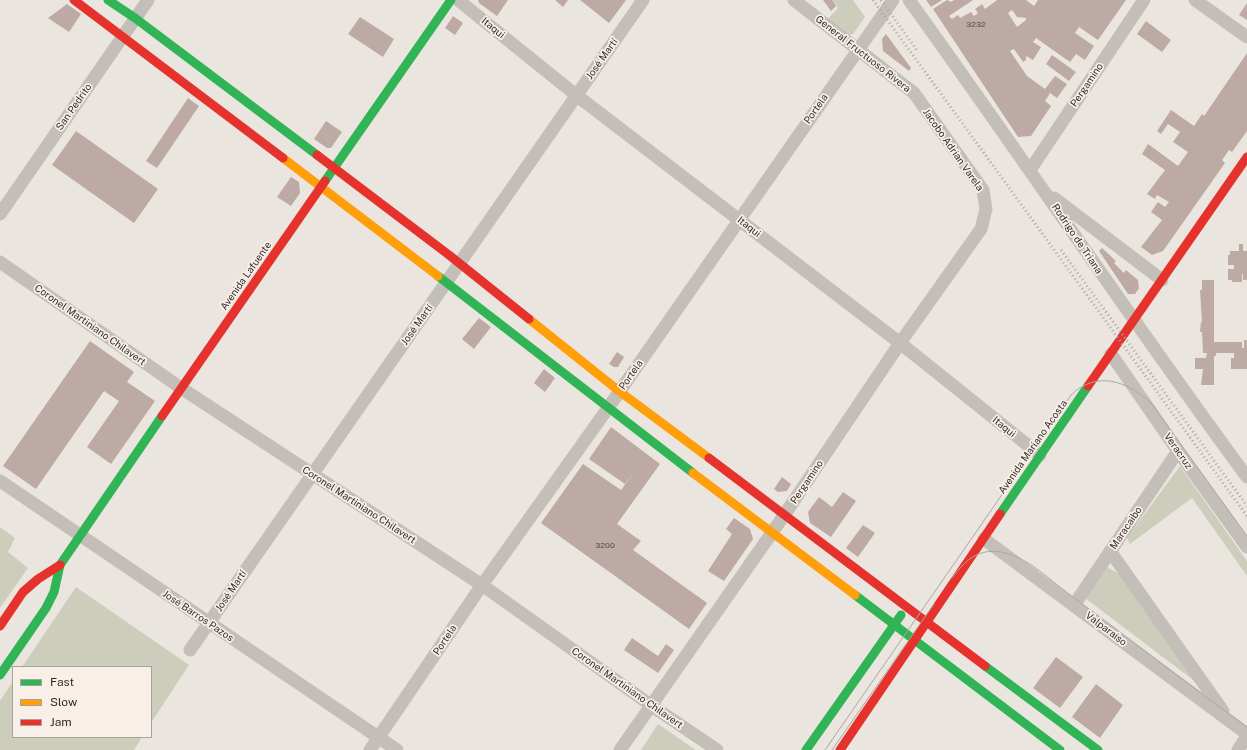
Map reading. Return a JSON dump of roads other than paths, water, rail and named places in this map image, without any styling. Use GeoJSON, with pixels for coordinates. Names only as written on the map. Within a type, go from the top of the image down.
{"type":"FeatureCollection","features":[{"type":"Feature","properties":{"kind":"main road"},"geometry":{"type":"LineString","coordinates":[[74,0],[608,408],[1060,750]]}},
{"type":"Feature","properties":{"kind":"main road"},"geometry":{"type":"LineString","coordinates":[[108,0],[136,18],[335,169],[459,264],[619,391],[1098,750]]}},
{"type":"Feature","properties":{"kind":"main road","name":"Avenida Lafuente"},"geometry":{"type":"LineString","coordinates":[[0,675],[48,603],[54,592],[60,565],[79,536],[452,0]]}},
{"type":"Feature","properties":{"kind":"main road","name":"Avenida Mariano Acosta"},"geometry":{"type":"LineString","coordinates":[[840,750],[1040,455],[1134,322],[1247,157]]}},
{"type":"Feature","properties":{"kind":"main road","name":"Avenida Lafuente"},"geometry":{"type":"LineString","coordinates":[[0,626],[24,592],[38,579],[60,565]]}},
{"type":"Feature","properties":{"kind":"main road"},"geometry":{"type":"LineString","coordinates":[[806,750],[907,607]]}},
{"type":"Feature","properties":{"kind":"street","name":"San Pedrito"},"geometry":{"type":"LineString","coordinates":[[0,214],[148,0]]}},
{"type":"Feature","properties":{"kind":"street","name":"Itaqui"},"geometry":{"type":"LineString","coordinates":[[458,0],[576,95],[900,343],[1040,455]]}},
{"type":"Feature","properties":{"kind":"street","name":"José Martí"},"geometry":{"type":"LineString","coordinates":[[190,650],[311,474],[447,284],[459,264],[643,0]]}},
{"type":"Feature","properties":{"kind":"street","name":"General Fructuoso Rivera"},"geometry":{"type":"LineString","coordinates":[[794,0],[858,48],[914,93]]}},
{"type":"Feature","properties":{"kind":"street","name":"Portela"},"geometry":{"type":"LineString","coordinates":[[370,750],[482,585],[608,408],[858,48],[893,0]]}},
{"type":"Feature","properties":{"kind":"street","name":"Rodrigo de Triana"},"geometry":{"type":"LineString","coordinates":[[909,0],[1030,170],[1134,322],[1247,477]]}},
{"type":"Feature","properties":{"kind":"street","name":"Pergamino"},"geometry":{"type":"LineString","coordinates":[[1030,170],[1144,0]]}},
{"type":"Feature","properties":{"kind":"street"},"geometry":{"type":"LineString","coordinates":[[1195,0],[1247,37]]}},
{"type":"Feature","properties":{"kind":"street","name":"Jacobo Adrian Varela"},"geometry":{"type":"LineString","coordinates":[[914,93],[983,190],[986,210]]}},
{"type":"Feature","properties":{"kind":"street"},"geometry":{"type":"LineString","coordinates":[[1044,191],[1162,280]]}},
{"type":"Feature","properties":{"kind":"street","name":"Pergamino"},"geometry":{"type":"LineString","coordinates":[[620,750],[785,514],[900,343],[981,229],[986,210]]}},
{"type":"Feature","properties":{"kind":"street","name":"Coronel Martiniano Chilavert"},"geometry":{"type":"LineString","coordinates":[[0,262],[181,388],[482,585],[652,706],[717,750]]}},
{"type":"Feature","properties":{"kind":"street","name":"Veracruz"},"geometry":{"type":"LineString","coordinates":[[1111,354],[1247,547]]}},
{"type":"Feature","properties":{"kind":"street","name":"Maracaibo"},"geometry":{"type":"LineString","coordinates":[[1074,605],[1178,451]]}},
{"type":"Feature","properties":{"kind":"street","name":"José Barros Pazos"},"geometry":{"type":"LineString","coordinates":[[0,481],[79,536],[397,750]]}},
{"type":"Feature","properties":{"kind":"street","name":"Valparaíso"},"geometry":{"type":"LineString","coordinates":[[984,539],[1247,735]]}},
{"type":"Feature","properties":{"kind":"street","name":"Valparaíso"},"geometry":{"type":"LineString","coordinates":[[1110,551],[1228,720]]}},
{"type":"Feature","properties":{"kind":"street"},"geometry":{"type":"LineString","coordinates":[[1238,750],[1247,735]]}},
{"type":"Feature","properties":{"kind":"tram line"},"geometry":{"type":"LineString","coordinates":[[825,750],[1071,395],[1081,387],[1101,381],[1112,381],[1132,389],[1151,403],[1247,536]]}},
{"type":"Feature","properties":{"kind":"tram line"},"geometry":{"type":"LineString","coordinates":[[952,578],[963,565],[981,553],[1006,553],[1023,560],[1039,570],[1180,678],[1247,727]]}},
{"type":"Feature","properties":{"kind":"tram line"},"geometry":{"type":"LineString","coordinates":[[832,750],[934,604]]}},
{"type":"Feature","properties":{"kind":"railway"},"geometry":{"type":"LineString","coordinates":[[873,0],[1247,516]]}},
{"type":"Feature","properties":{"kind":"railway"},"geometry":{"type":"LineString","coordinates":[[881,0],[918,52]]}},
{"type":"Feature","properties":{"kind":"railway"},"geometry":{"type":"LineString","coordinates":[[1061,250],[1247,506]]}}]}
